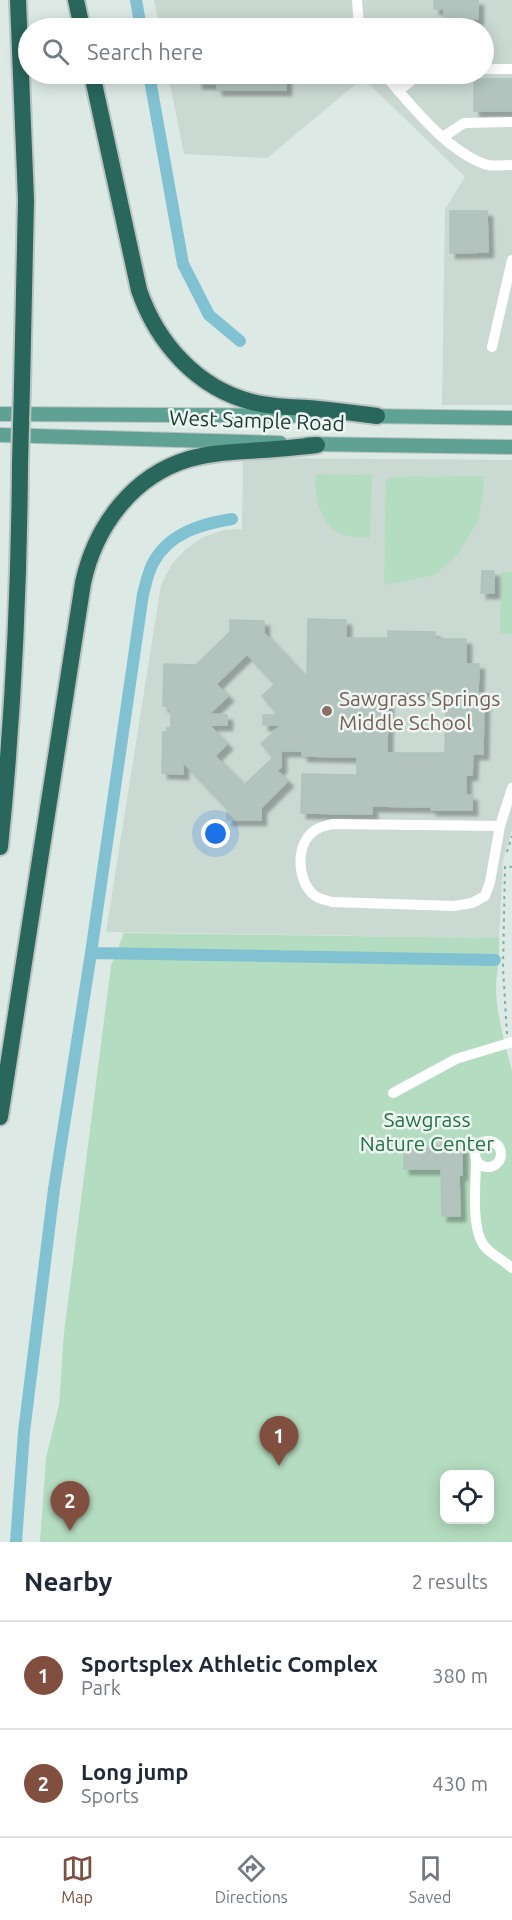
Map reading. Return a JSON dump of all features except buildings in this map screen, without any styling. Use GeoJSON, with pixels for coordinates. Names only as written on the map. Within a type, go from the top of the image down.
{"type":"FeatureCollection","features":[{"type":"Feature","properties":{"kind":"highway"},"geometry":{"type":"LineString","coordinates":[[18,0],[19,18]]}},
{"type":"Feature","properties":{"kind":"highway"},"geometry":{"type":"LineString","coordinates":[[76,0],[80,18]]}},
{"type":"Feature","properties":{"kind":"highway"},"geometry":{"type":"LineString","coordinates":[[0,848],[7,785],[18,595],[26,200],[21,84]]}},
{"type":"Feature","properties":{"kind":"highway"},"geometry":{"type":"LineString","coordinates":[[94,84],[139,290],[152,323],[167,345],[199,375],[221,390],[239,398],[278,407],[377,416]]}},
{"type":"Feature","properties":{"kind":"highway"},"geometry":{"type":"LineString","coordinates":[[0,1117],[82,583],[94,544],[107,521],[124,500],[144,482],[172,465],[214,453],[317,445]]}},
{"type":"Feature","properties":{"kind":"main road","name":"West Sample Road"},"geometry":{"type":"LineString","coordinates":[[0,414],[512,418]]}},
{"type":"Feature","properties":{"kind":"main road","name":"West Sample Road"},"geometry":{"type":"LineString","coordinates":[[0,435],[261,441],[317,445],[512,447]]}},
{"type":"Feature","properties":{"kind":"street"},"geometry":{"type":"LineString","coordinates":[[357,0],[358,18]]}},
{"type":"Feature","properties":{"kind":"street"},"geometry":{"type":"LineString","coordinates":[[494,69],[512,69]]}},
{"type":"Feature","properties":{"kind":"street"},"geometry":{"type":"LineString","coordinates":[[392,84],[458,151],[486,165],[512,165]]}},
{"type":"Feature","properties":{"kind":"street"},"geometry":{"type":"LineString","coordinates":[[401,94],[410,84]]}},
{"type":"Feature","properties":{"kind":"street"},"geometry":{"type":"LineString","coordinates":[[443,137],[464,123],[512,122]]}},
{"type":"Feature","properties":{"kind":"street"},"geometry":{"type":"LineString","coordinates":[[492,346],[512,260]]}},
{"type":"Feature","properties":{"kind":"street"},"geometry":{"type":"LineString","coordinates":[[500,826],[332,824],[314,830],[304,842],[300,863],[304,883],[315,897],[332,902],[454,906],[472,903],[485,896],[490,882],[500,826],[512,789]]}},
{"type":"Feature","properties":{"kind":"street"},"geometry":{"type":"LineString","coordinates":[[393,1093],[456,1059],[510,1043]]}},
{"type":"Feature","properties":{"kind":"street"},"geometry":{"type":"LineString","coordinates":[[476,1161],[476,1224],[479,1238],[486,1248],[512,1268]]}},
{"type":"Feature","properties":{"kind":"path"},"geometry":{"type":"LineString","coordinates":[[510,1043],[504,995],[505,866],[512,836]]}},
{"type":"Feature","properties":{"kind":"path"},"geometry":{"type":"LineString","coordinates":[[505,866],[512,867]]}},
{"type":"Feature","properties":{"kind":"shaded area"},"geometry":{"type":"Polygon","coordinates":[[[154,0],[512,0],[512,405],[442,405],[445,209],[465,177],[369,84],[494,84],[494,18],[158,18],[154,0]]]}},
{"type":"Feature","properties":{"kind":"shaded area"},"geometry":{"type":"Polygon","coordinates":[[[170,84],[356,84],[267,158],[184,154],[170,84]]]}},
{"type":"Feature","properties":{"kind":"shaded area","name":"Sawgrass Springs Middle School"},"geometry":{"type":"Polygon","coordinates":[[[243,458],[512,460],[512,830],[503,860],[499,938],[106,932],[161,585],[172,564],[186,549],[203,537],[224,530],[242,529],[243,458]]]}},
{"type":"Feature","properties":{"kind":"green space"},"geometry":{"type":"Polygon","coordinates":[[[316,474],[372,475],[370,538],[338,533],[325,520],[316,492],[316,474]]]}},
{"type":"Feature","properties":{"kind":"green space"},"geometry":{"type":"Polygon","coordinates":[[[484,476],[478,521],[458,554],[435,575],[384,585],[386,481],[391,477],[484,476]]]}},
{"type":"Feature","properties":{"kind":"green space"},"geometry":{"type":"Polygon","coordinates":[[[501,572],[512,572],[512,634],[500,633],[501,572]]]}},
{"type":"Feature","properties":{"kind":"green space","name":"Sawgrass Nature Center"},"geometry":{"type":"Polygon","coordinates":[[[124,933],[499,938],[496,995],[501,1028],[512,1071],[512,1542],[40,1542],[46,1458],[59,1405],[64,1333],[111,966],[124,933]]]}},
{"type":"Feature","properties":{"kind":"waterway"},"geometry":{"type":"LineString","coordinates":[[136,0],[139,18]]}},
{"type":"Feature","properties":{"kind":"waterway"},"geometry":{"type":"LineString","coordinates":[[151,84],[183,264],[209,315],[240,341]]}},
{"type":"Feature","properties":{"kind":"waterway"},"geometry":{"type":"LineString","coordinates":[[16,1542],[24,1432],[54,1189],[143,594],[151,567],[168,544],[198,527],[232,519]]}},
{"type":"Feature","properties":{"kind":"waterway"},"geometry":{"type":"LineString","coordinates":[[91,953],[495,960]]}},
{"type":"Feature","properties":{"kind":"place","name":"Sawgrass Springs Middle School"},"geometry":{"type":"Point","coordinates":[327,711]}},
{"type":"Feature","properties":{"kind":"place","name":"Sportsplex Athletic Complex"},"geometry":{"type":"Point","coordinates":[279,1466]}},
{"type":"Feature","properties":{"kind":"place","name":"Long jump"},"geometry":{"type":"Point","coordinates":[70,1531]}}]}
